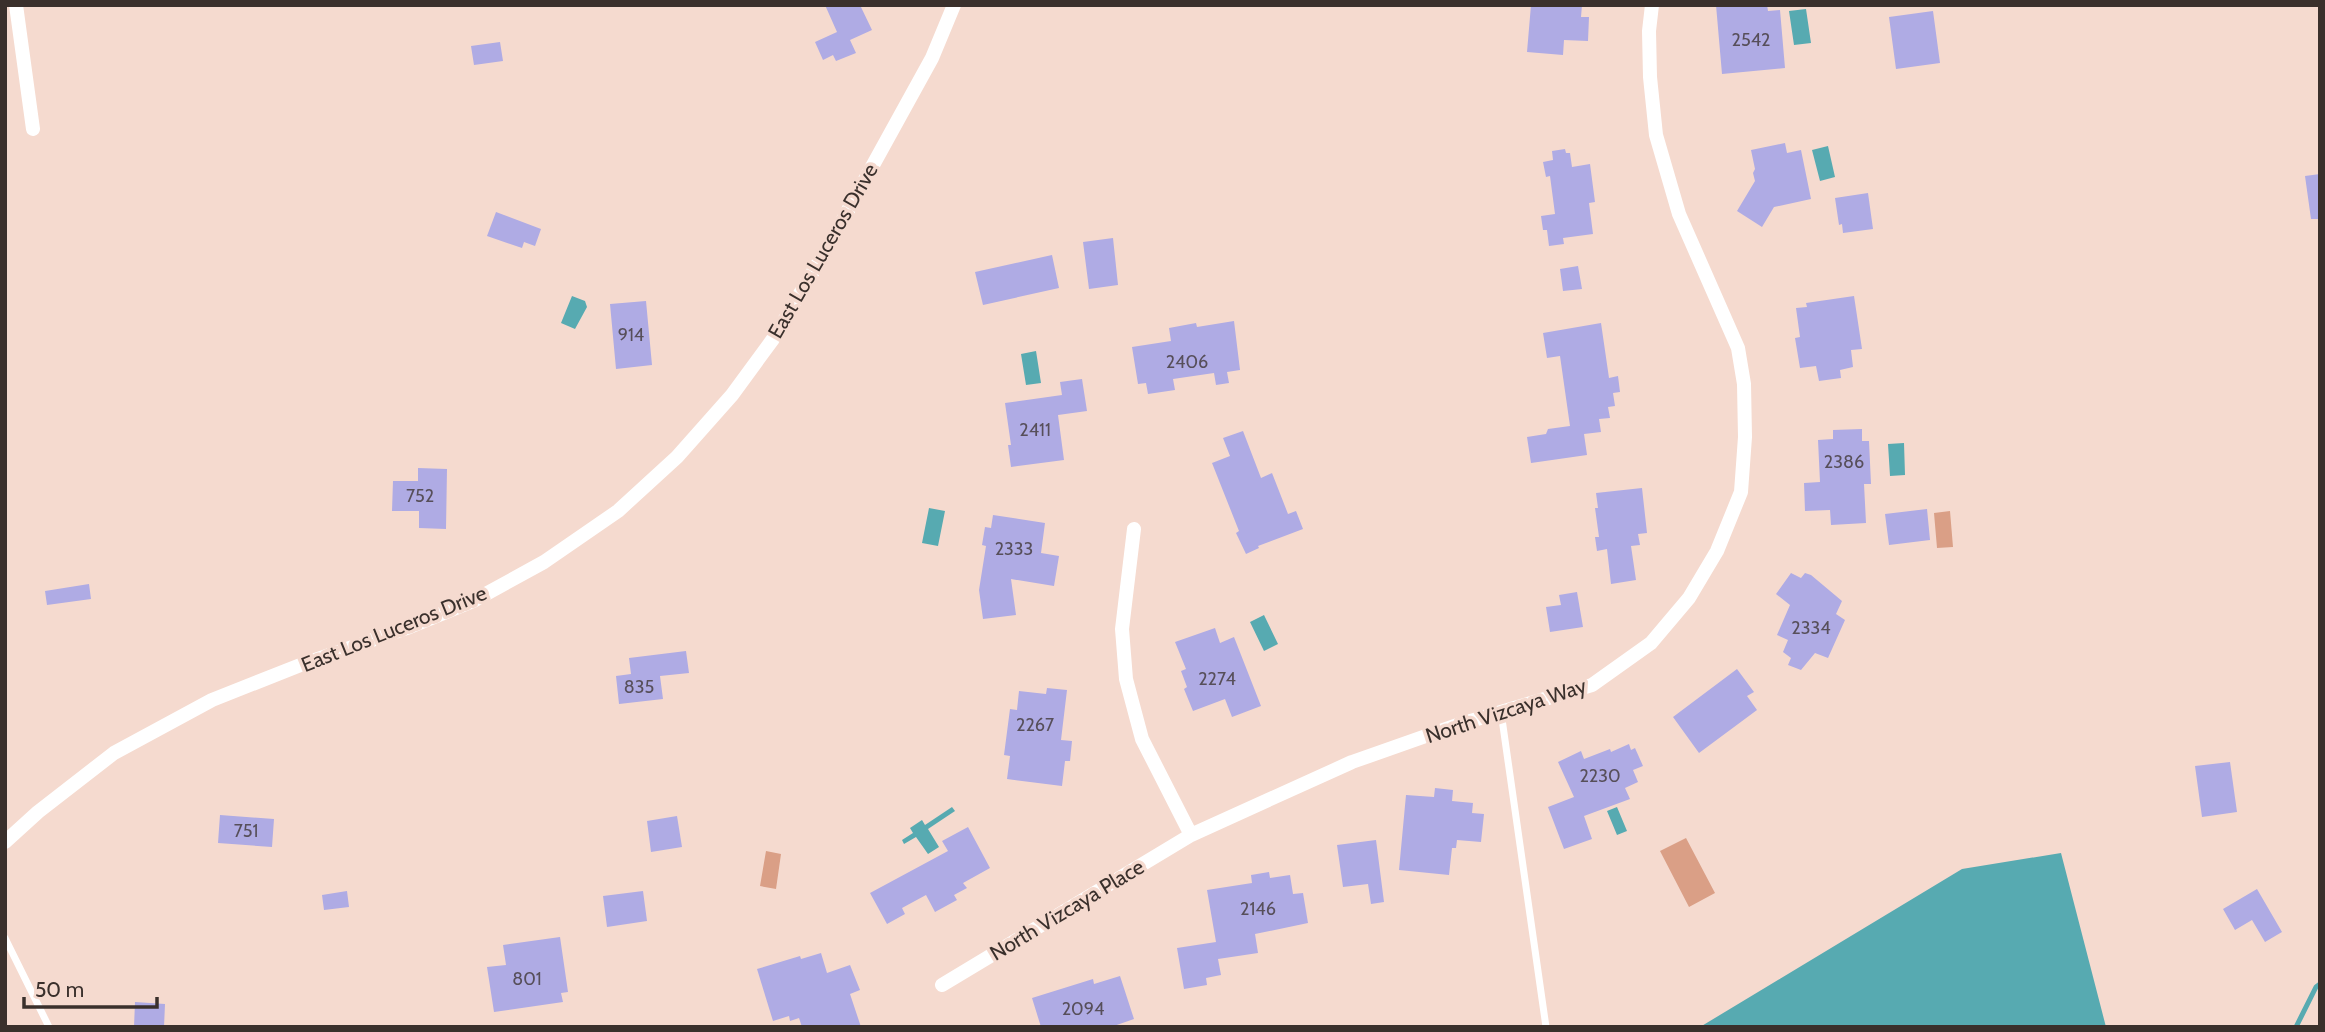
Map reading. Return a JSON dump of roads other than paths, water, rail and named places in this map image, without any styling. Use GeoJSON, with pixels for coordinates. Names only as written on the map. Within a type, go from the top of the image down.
{"type":"FeatureCollection","features":[{"type":"Feature","properties":{"kind":"street"},"geometry":{"type":"LineString","coordinates":[[16,5],[33,129]]}},
{"type":"Feature","properties":{"kind":"street","name":"East Los Luceros Drive"},"geometry":{"type":"LineString","coordinates":[[5,842],[38,812],[114,753],[212,701],[472,601],[544,562],[618,511],[677,457],[732,395],[773,339],[830,243],[932,58],[954,5]]}},
{"type":"Feature","properties":{"kind":"street","name":"North Vizcaya Way"},"geometry":{"type":"LineString","coordinates":[[1191,835],[1352,762],[1592,685],[1651,643],[1689,598],[1717,551],[1741,492],[1745,438],[1742,372],[1738,348],[1679,214],[1656,135],[1650,77],[1649,32],[1652,5]]}},
{"type":"Feature","properties":{"kind":"street"},"geometry":{"type":"LineString","coordinates":[[1133,529],[1122,629],[1126,679],[1142,739],[1191,835]]}},
{"type":"Feature","properties":{"kind":"street","name":"North Vizcaya Place"},"geometry":{"type":"LineString","coordinates":[[942,985],[1191,835]]}},
{"type":"Feature","properties":{"kind":"lane"},"geometry":{"type":"LineString","coordinates":[[1501,712],[1546,1027]]}},
{"type":"Feature","properties":{"kind":"lane"},"geometry":{"type":"LineString","coordinates":[[5,938],[49,1027]]}},
{"type":"Feature","properties":{"kind":"water"},"geometry":{"type":"Polygon","coordinates":[[[1806,9],[1811,43],[1794,45],[1789,11],[1806,9]]]}},
{"type":"Feature","properties":{"kind":"water"},"geometry":{"type":"Polygon","coordinates":[[[1828,146],[1835,177],[1820,181],[1812,150],[1828,146]]]}},
{"type":"Feature","properties":{"kind":"water"},"geometry":{"type":"Polygon","coordinates":[[[572,296],[585,301],[587,307],[575,329],[561,323],[572,296]]]}},
{"type":"Feature","properties":{"kind":"water"},"geometry":{"type":"Polygon","coordinates":[[[1036,351],[1041,383],[1026,385],[1021,354],[1036,351]]]}},
{"type":"Feature","properties":{"kind":"water"},"geometry":{"type":"Polygon","coordinates":[[[1904,443],[1905,475],[1890,476],[1888,444],[1904,443]]]}},
{"type":"Feature","properties":{"kind":"water"},"geometry":{"type":"Polygon","coordinates":[[[929,508],[945,511],[938,546],[922,543],[929,508]]]}},
{"type":"Feature","properties":{"kind":"water"},"geometry":{"type":"Polygon","coordinates":[[[1264,615],[1278,644],[1264,651],[1250,622],[1264,615]]]}},
{"type":"Feature","properties":{"kind":"water"},"geometry":{"type":"Polygon","coordinates":[[[952,807],[955,811],[928,829],[939,847],[928,854],[916,837],[904,844],[902,840],[913,833],[910,828],[922,820],[925,825],[952,807]]]}},
{"type":"Feature","properties":{"kind":"water"},"geometry":{"type":"Polygon","coordinates":[[[1617,807],[1627,831],[1617,835],[1607,811],[1617,807]]]}},
{"type":"Feature","properties":{"kind":"water"},"geometry":{"type":"Polygon","coordinates":[[[2061,853],[2106,1027],[1700,1027],[1962,869],[2061,853]]]}},
{"type":"Feature","properties":{"kind":"waterway"},"geometry":{"type":"LineString","coordinates":[[2296,1027],[2320,984]]}}]}
